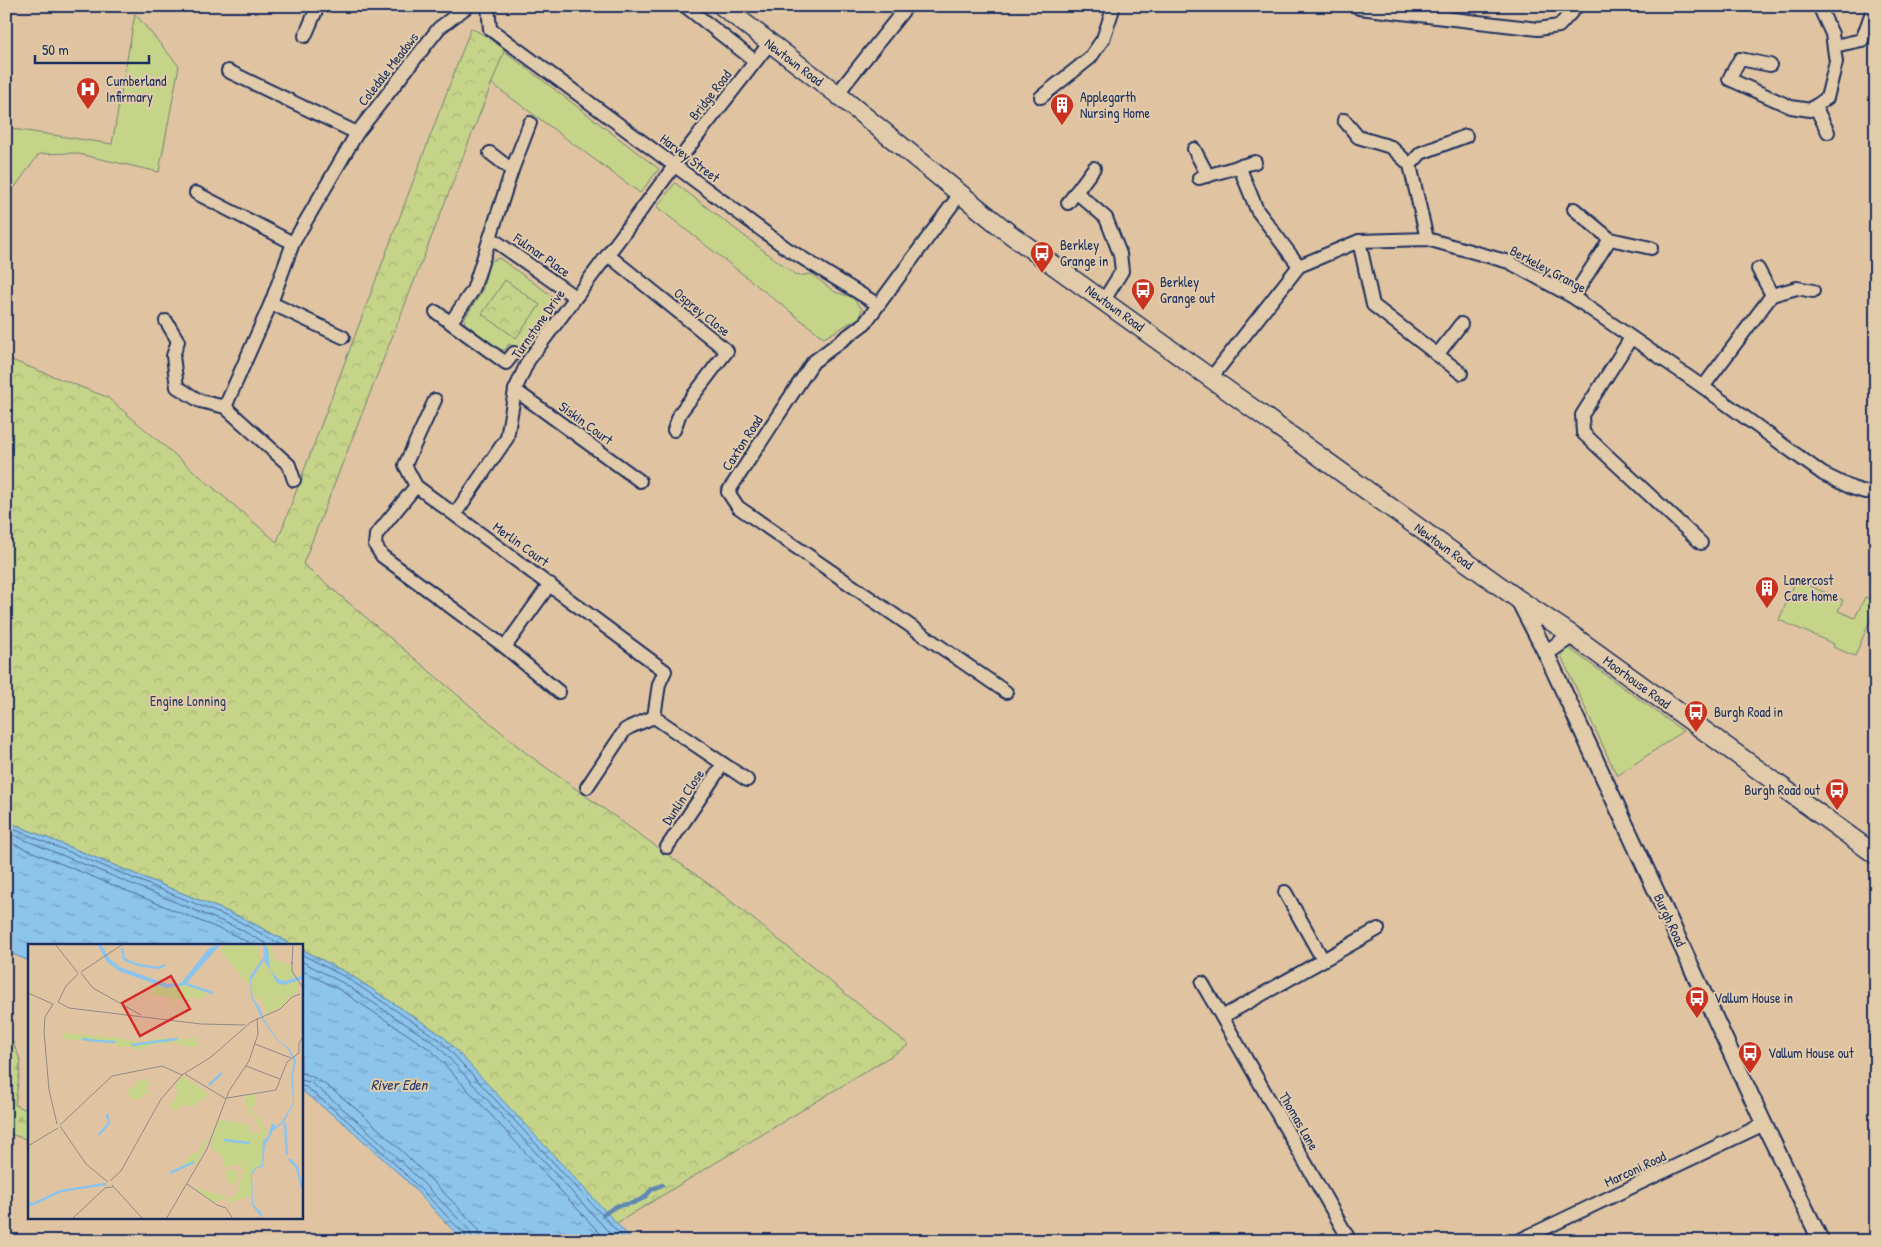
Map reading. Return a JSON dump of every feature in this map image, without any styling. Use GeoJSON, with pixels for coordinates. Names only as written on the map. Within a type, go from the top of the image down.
{"type":"FeatureCollection","features":[{"type":"Feature","properties":{"kind":"main road","name":"Newtown Road"},"geometry":{"type":"LineString","coordinates":[[722,6],[769,44],[837,94],[1010,234],[1518,599]]}},
{"type":"Feature","properties":{"kind":"main road","name":"Moorhouse Road"},"geometry":{"type":"LineString","coordinates":[[1518,599],[1572,635],[1876,855]]}},
{"type":"Feature","properties":{"kind":"street"},"geometry":{"type":"LineString","coordinates":[[305,36],[318,6]]}},
{"type":"Feature","properties":{"kind":"street","name":"Coledale Meadows"},"geometry":{"type":"LineString","coordinates":[[225,407],[271,303],[293,243],[357,133],[439,28],[468,6]]}},
{"type":"Feature","properties":{"kind":"street","name":"Harvey Street"},"geometry":{"type":"LineString","coordinates":[[488,6],[490,29],[786,248],[877,304]]}},
{"type":"Feature","properties":{"kind":"street"},"geometry":{"type":"LineString","coordinates":[[686,6],[756,61]]}},
{"type":"Feature","properties":{"kind":"street"},"geometry":{"type":"LineString","coordinates":[[837,94],[907,6]]}},
{"type":"Feature","properties":{"kind":"street"},"geometry":{"type":"LineString","coordinates":[[1041,96],[1090,58],[1103,39],[1114,6]]}},
{"type":"Feature","properties":{"kind":"street"},"geometry":{"type":"LineString","coordinates":[[1358,6],[1359,8],[1390,9],[1538,29],[1559,26],[1577,6]]}},
{"type":"Feature","properties":{"kind":"street"},"geometry":{"type":"LineString","coordinates":[[1770,65],[1740,59],[1729,79],[1791,107],[1810,110],[1827,98],[1836,62],[1832,34],[1819,6]]}},
{"type":"Feature","properties":{"kind":"street"},"geometry":{"type":"LineString","coordinates":[[1834,46],[1862,40],[1872,12]]}},
{"type":"Feature","properties":{"kind":"street","name":"Bridge Road"},"geometry":{"type":"LineString","coordinates":[[675,165],[769,44]]}},
{"type":"Feature","properties":{"kind":"street"},"geometry":{"type":"LineString","coordinates":[[228,71],[357,133]]}},
{"type":"Feature","properties":{"kind":"street"},"geometry":{"type":"LineString","coordinates":[[1814,106],[1828,132]]}},
{"type":"Feature","properties":{"kind":"street"},"geometry":{"type":"LineString","coordinates":[[1344,120],[1358,137],[1391,147],[1410,165],[1427,239]]}},
{"type":"Feature","properties":{"kind":"street","name":"Fulmar Place"},"geometry":{"type":"LineString","coordinates":[[451,322],[473,290],[512,170],[530,123]]}},
{"type":"Feature","properties":{"kind":"street"},"geometry":{"type":"LineString","coordinates":[[1410,165],[1421,153],[1466,136]]}},
{"type":"Feature","properties":{"kind":"street"},"geometry":{"type":"LineString","coordinates":[[1194,149],[1204,177],[1255,162]]}},
{"type":"Feature","properties":{"kind":"street"},"geometry":{"type":"LineString","coordinates":[[490,153],[512,170]]}},
{"type":"Feature","properties":{"kind":"street","name":"Turnstone Drive"},"geometry":{"type":"LineString","coordinates":[[454,514],[507,438],[515,390],[528,361],[675,165]]}},
{"type":"Feature","properties":{"kind":"street"},"geometry":{"type":"LineString","coordinates":[[1239,166],[1257,210],[1299,266]]}},
{"type":"Feature","properties":{"kind":"street"},"geometry":{"type":"LineString","coordinates":[[1068,203],[1094,168]]}},
{"type":"Feature","properties":{"kind":"street"},"geometry":{"type":"LineString","coordinates":[[1076,192],[1106,218],[1120,254],[1122,271],[1104,300]]}},
{"type":"Feature","properties":{"kind":"street"},"geometry":{"type":"LineString","coordinates":[[196,193],[293,243]]}},
{"type":"Feature","properties":{"kind":"street","name":"Caxton Road"},"geometry":{"type":"LineString","coordinates":[[960,194],[877,304],[865,323],[813,362],[728,492],[738,507],[1006,692]]}},
{"type":"Feature","properties":{"kind":"street"},"geometry":{"type":"LineString","coordinates":[[1574,209],[1610,239],[1651,248]]}},
{"type":"Feature","properties":{"kind":"street","name":"Fulmar Place"},"geometry":{"type":"LineString","coordinates":[[491,238],[575,296]]}},
{"type":"Feature","properties":{"kind":"street","name":"Berkeley Grange"},"geometry":{"type":"LineString","coordinates":[[1211,378],[1299,266],[1359,241],[1427,239],[1509,262],[1573,297],[1703,387],[1823,474],[1852,488],[1865,492],[1876,491]]}},
{"type":"Feature","properties":{"kind":"street"},"geometry":{"type":"LineString","coordinates":[[1573,297],[1610,239]]}},
{"type":"Feature","properties":{"kind":"street"},"geometry":{"type":"LineString","coordinates":[[1359,241],[1373,305],[1461,372]]}},
{"type":"Feature","properties":{"kind":"street","name":"Osprey Close"},"geometry":{"type":"LineString","coordinates":[[608,255],[727,351],[680,413],[674,430]]}},
{"type":"Feature","properties":{"kind":"street"},"geometry":{"type":"LineString","coordinates":[[1758,270],[1772,295]]}},
{"type":"Feature","properties":{"kind":"street"},"geometry":{"type":"LineString","coordinates":[[1703,387],[1772,295],[1797,288],[1813,291]]}},
{"type":"Feature","properties":{"kind":"street"},"geometry":{"type":"LineString","coordinates":[[271,303],[343,336]]}},
{"type":"Feature","properties":{"kind":"street"},"geometry":{"type":"LineString","coordinates":[[436,312],[506,362],[514,354]]}},
{"type":"Feature","properties":{"kind":"street"},"geometry":{"type":"LineString","coordinates":[[166,321],[178,341],[173,356],[177,386],[200,401],[225,407],[289,465],[294,480]]}},
{"type":"Feature","properties":{"kind":"street"},"geometry":{"type":"LineString","coordinates":[[1437,355],[1461,324]]}},
{"type":"Feature","properties":{"kind":"street"},"geometry":{"type":"LineString","coordinates":[[1631,338],[1582,414],[1583,433],[1701,543]]}},
{"type":"Feature","properties":{"kind":"street","name":"Siskin Court"},"geometry":{"type":"LineString","coordinates":[[515,390],[640,481]]}},
{"type":"Feature","properties":{"kind":"street","name":"Merlin Court"},"geometry":{"type":"LineString","coordinates":[[435,400],[405,465],[416,486],[665,670],[658,684],[654,717]]}},
{"type":"Feature","properties":{"kind":"street"},"geometry":{"type":"LineString","coordinates":[[416,486],[376,536],[375,545],[382,556],[505,647],[559,692]]}},
{"type":"Feature","properties":{"kind":"street"},"geometry":{"type":"LineString","coordinates":[[505,647],[550,584]]}},
{"type":"Feature","properties":{"kind":"street","name":"Burgh Road"},"geometry":{"type":"LineString","coordinates":[[1518,599],[1546,653],[1764,1124],[1821,1241]]}},
{"type":"Feature","properties":{"kind":"street"},"geometry":{"type":"LineString","coordinates":[[1546,653],[1572,635]]}},
{"type":"Feature","properties":{"kind":"street"},"geometry":{"type":"LineString","coordinates":[[587,787],[625,730],[654,717],[747,780]]}},
{"type":"Feature","properties":{"kind":"street","name":"Dunlin Close"},"geometry":{"type":"LineString","coordinates":[[667,848],[723,764]]}},
{"type":"Feature","properties":{"kind":"street"},"geometry":{"type":"LineString","coordinates":[[1285,892],[1323,960]]}},
{"type":"Feature","properties":{"kind":"street"},"geometry":{"type":"LineString","coordinates":[[1222,1017],[1378,929]]}},
{"type":"Feature","properties":{"kind":"street","name":"Thomas Lane"},"geometry":{"type":"LineString","coordinates":[[1202,983],[1350,1241]]}},
{"type":"Feature","properties":{"kind":"street","name":"Marconi Road"},"geometry":{"type":"LineString","coordinates":[[1518,1241],[1764,1124]]}},
{"type":"Feature","properties":{"kind":"green space"},"geometry":{"type":"Polygon","coordinates":[[[135,14],[179,66],[159,172],[74,153],[39,154],[6,199],[6,128],[112,144],[135,14]]]}},
{"type":"Feature","properties":{"kind":"green space","name":"Engine Lonning"},"geometry":{"type":"Polygon","coordinates":[[[471,28],[506,47],[303,564],[526,753],[717,890],[909,1045],[612,1226],[443,1036],[349,974],[302,950],[302,944],[291,944],[243,918],[6,821],[6,358],[107,397],[277,542],[471,28]]]}},
{"type":"Feature","properties":{"kind":"green space"},"geometry":{"type":"Polygon","coordinates":[[[495,44],[659,169],[640,193],[484,78],[495,44]]]}},
{"type":"Feature","properties":{"kind":"green space"},"geometry":{"type":"Polygon","coordinates":[[[675,183],[797,276],[811,274],[835,292],[852,297],[862,309],[860,317],[824,338],[657,207],[675,183]]]}},
{"type":"Feature","properties":{"kind":"green space"},"geometry":{"type":"Polygon","coordinates":[[[499,258],[551,295],[554,301],[554,310],[523,352],[509,344],[505,350],[498,349],[465,323],[464,319],[482,292],[488,266],[491,261],[499,258]]]}},
{"type":"Feature","properties":{"kind":"green space"},"geometry":{"type":"Polygon","coordinates":[[[505,280],[540,305],[516,338],[482,314],[505,280]]]}},
{"type":"Feature","properties":{"kind":"green space"},"geometry":{"type":"Polygon","coordinates":[[[1796,580],[1843,600],[1838,611],[1855,618],[1865,597],[1876,601],[1876,606],[1855,656],[1833,647],[1834,644],[1779,620],[1796,580]]]}},
{"type":"Feature","properties":{"kind":"green space"},"geometry":{"type":"Polygon","coordinates":[[[1566,646],[1683,731],[1617,776],[1562,658],[1561,650],[1566,646]]]}},
{"type":"Feature","properties":{"kind":"green space"},"geometry":{"type":"Polygon","coordinates":[[[6,1026],[21,1062],[15,1105],[28,1111],[28,1140],[10,1134],[6,1158],[6,1026]]]}},
{"type":"Feature","properties":{"kind":"water"},"geometry":{"type":"Polygon","coordinates":[[[6,821],[243,918],[291,944],[28,944],[28,961],[6,951],[6,821]]]}},
{"type":"Feature","properties":{"kind":"water","name":"River Eden"},"geometry":{"type":"Polygon","coordinates":[[[302,950],[349,974],[443,1036],[633,1241],[463,1241],[406,1180],[346,1125],[302,1091],[302,950]]]}},
{"type":"Feature","properties":{"kind":"waterway"},"geometry":{"type":"LineString","coordinates":[[603,1215],[616,1206],[633,1203],[644,1198],[652,1189],[662,1185]]}},
{"type":"Feature","properties":{"kind":"place","name":"Cumberland Infirmary"},"geometry":{"type":"Point","coordinates":[88,110]}},
{"type":"Feature","properties":{"kind":"place","name":"Applegarth Nursing Home"},"geometry":{"type":"Point","coordinates":[1062,126]}},
{"type":"Feature","properties":{"kind":"place","name":"Berkley Grange in"},"geometry":{"type":"Point","coordinates":[1042,274]}},
{"type":"Feature","properties":{"kind":"place","name":"Berkley Grange out"},"geometry":{"type":"Point","coordinates":[1143,311]}},
{"type":"Feature","properties":{"kind":"place","name":"Lanercost Care home"},"geometry":{"type":"Point","coordinates":[1767,609]}},
{"type":"Feature","properties":{"kind":"place","name":"Burgh Road in"},"geometry":{"type":"Point","coordinates":[1696,733]}},
{"type":"Feature","properties":{"kind":"place","name":"Burgh Road out"},"geometry":{"type":"Point","coordinates":[1837,811]}},
{"type":"Feature","properties":{"kind":"place","name":"Vallum House in"},"geometry":{"type":"Point","coordinates":[1697,1019]}},
{"type":"Feature","properties":{"kind":"place","name":"Vallum House out"},"geometry":{"type":"Point","coordinates":[1750,1074]}}]}
